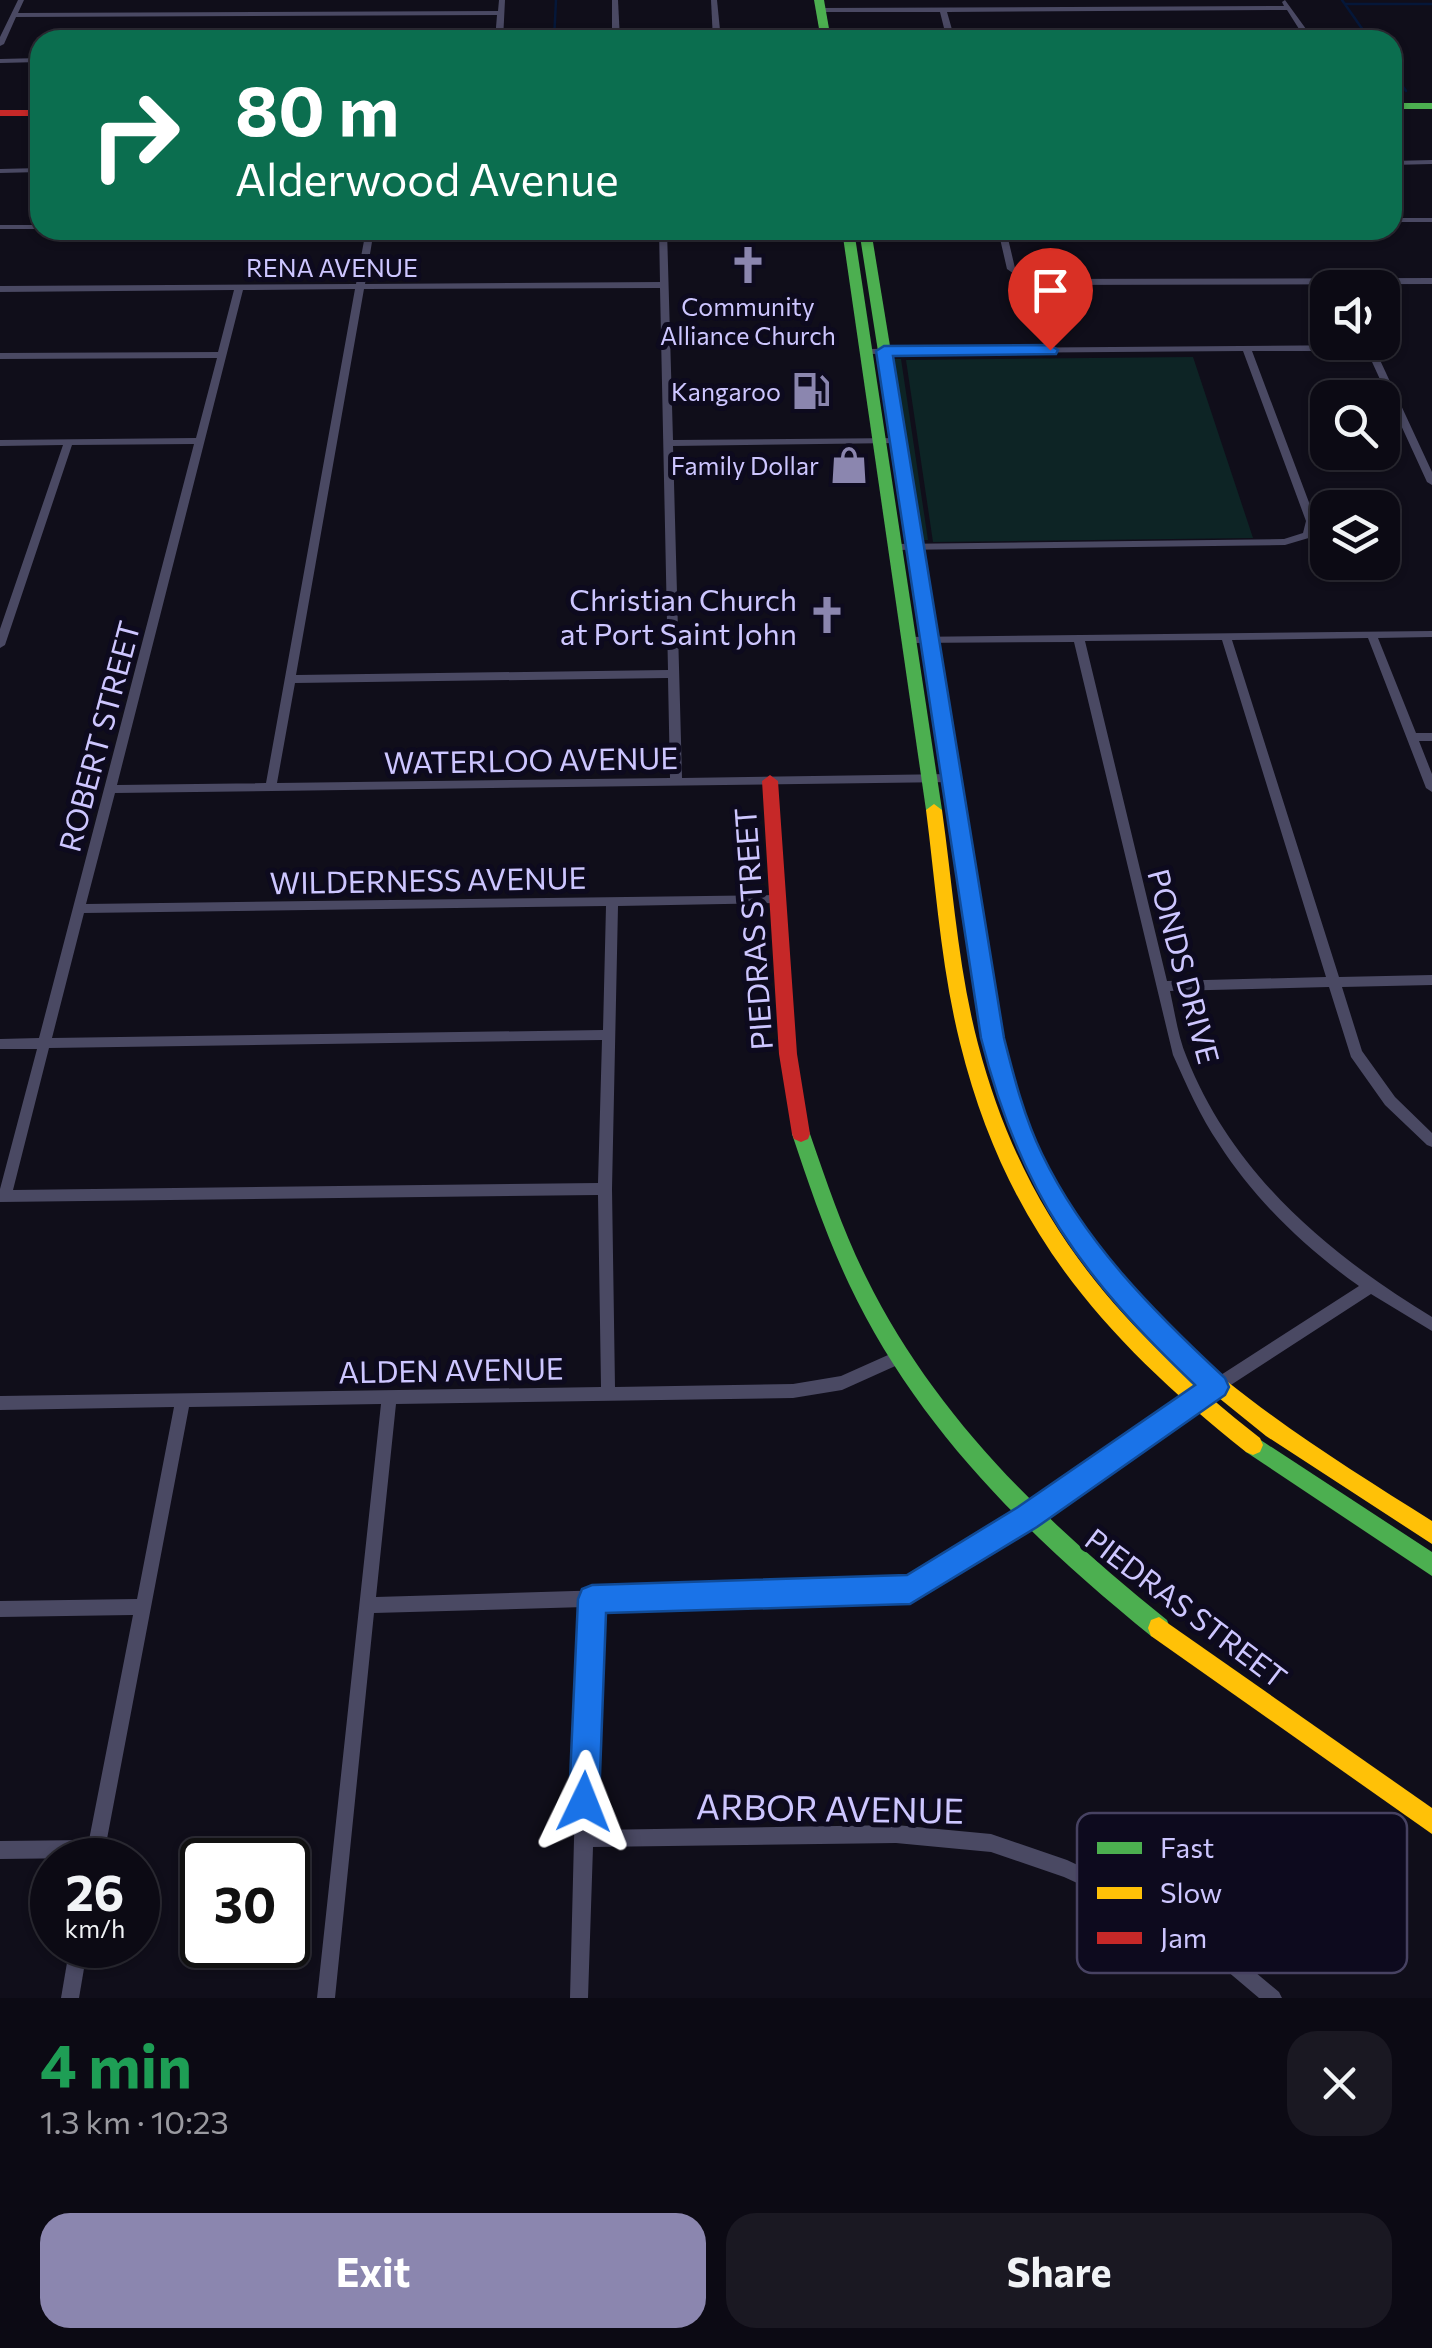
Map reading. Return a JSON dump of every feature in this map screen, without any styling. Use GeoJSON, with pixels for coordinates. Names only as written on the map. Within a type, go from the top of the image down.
{"type":"FeatureCollection","features":[{"type":"Feature","properties":{"kind":"main road"},"geometry":{"type":"LineString","coordinates":[[820,5],[824,30]]}},
{"type":"Feature","properties":{"kind":"main road"},"geometry":{"type":"LineString","coordinates":[[1402,106],[1432,106]]}},
{"type":"Feature","properties":{"kind":"main road"},"geometry":{"type":"LineString","coordinates":[[0,113],[30,113]]}},
{"type":"Feature","properties":{"kind":"main road"},"geometry":{"type":"LineString","coordinates":[[850,240],[875,351],[889,440],[916,547],[992,1038],[1014,1117],[1052,1199],[1110,1282],[1172,1348],[1215,1387],[1294,1445],[1432,1532]]}},
{"type":"Feature","properties":{"kind":"main road"},"geometry":{"type":"LineString","coordinates":[[866,240],[875,351]]}},
{"type":"Feature","properties":{"kind":"main road"},"geometry":{"type":"LineString","coordinates":[[889,440],[895,547],[976,1081],[996,1141],[1024,1200],[1062,1260],[1108,1319],[1196,1404],[1302,1482],[1432,1564]]}},
{"type":"Feature","properties":{"kind":"main road","name":"PIEDRAS STREET"},"geometry":{"type":"LineString","coordinates":[[770,782],[789,1072],[799,1129],[835,1236],[897,1358],[967,1449],[1028,1517],[1124,1601],[1349,1758],[1432,1822]]}},
{"type":"Feature","properties":{"kind":"street"},"geometry":{"type":"LineString","coordinates":[[0,44],[21,0]]}},
{"type":"Feature","properties":{"kind":"street"},"geometry":{"type":"LineString","coordinates":[[500,30],[502,0]]}},
{"type":"Feature","properties":{"kind":"street"},"geometry":{"type":"LineString","coordinates":[[615,0],[616,30]]}},
{"type":"Feature","properties":{"kind":"street"},"geometry":{"type":"LineString","coordinates":[[714,0],[716,30]]}},
{"type":"Feature","properties":{"kind":"street"},"geometry":{"type":"LineString","coordinates":[[820,5],[943,8],[1286,4],[1303,30]]}},
{"type":"Feature","properties":{"kind":"street"},"geometry":{"type":"LineString","coordinates":[[943,8],[948,30]]}},
{"type":"Feature","properties":{"kind":"street"},"geometry":{"type":"LineString","coordinates":[[13,16],[501,13]]}},
{"type":"Feature","properties":{"kind":"street"},"geometry":{"type":"LineString","coordinates":[[0,60],[30,60]]}},
{"type":"Feature","properties":{"kind":"street"},"geometry":{"type":"LineString","coordinates":[[1402,162],[1432,162]]}},
{"type":"Feature","properties":{"kind":"street"},"geometry":{"type":"LineString","coordinates":[[0,170],[30,170]]}},
{"type":"Feature","properties":{"kind":"street"},"geometry":{"type":"LineString","coordinates":[[1402,220],[1429,220],[1432,232]]}},
{"type":"Feature","properties":{"kind":"street"},"geometry":{"type":"LineString","coordinates":[[0,228],[30,227]]}},
{"type":"Feature","properties":{"kind":"street"},"geometry":{"type":"LineString","coordinates":[[271,786],[368,240]]}},
{"type":"Feature","properties":{"kind":"street"},"geometry":{"type":"LineString","coordinates":[[662,240],[676,782]]}},
{"type":"Feature","properties":{"kind":"street"},"geometry":{"type":"LineString","coordinates":[[1004,240],[1011,269],[1030,282],[1310,285]]}},
{"type":"Feature","properties":{"kind":"street"},"geometry":{"type":"LineString","coordinates":[[1400,282],[1432,281]]}},
{"type":"Feature","properties":{"kind":"street","name":"RENA AVENUE"},"geometry":{"type":"LineString","coordinates":[[0,289],[664,285]]}},
{"type":"Feature","properties":{"kind":"street","name":"ROBERT STREET"},"geometry":{"type":"LineString","coordinates":[[2,1196],[239,288]]}},
{"type":"Feature","properties":{"kind":"street"},"geometry":{"type":"LineString","coordinates":[[875,351],[1310,347]]}},
{"type":"Feature","properties":{"kind":"street"},"geometry":{"type":"LineString","coordinates":[[895,547],[1285,542],[1308,536],[1311,521],[1247,350]]}},
{"type":"Feature","properties":{"kind":"street"},"geometry":{"type":"LineString","coordinates":[[0,356],[220,355]]}},
{"type":"Feature","properties":{"kind":"street"},"geometry":{"type":"LineString","coordinates":[[1376,360],[1432,482]]}},
{"type":"Feature","properties":{"kind":"street"},"geometry":{"type":"LineString","coordinates":[[668,444],[889,440]]}},
{"type":"Feature","properties":{"kind":"street"},"geometry":{"type":"LineString","coordinates":[[0,443],[199,441]]}},
{"type":"Feature","properties":{"kind":"street"},"geometry":{"type":"LineString","coordinates":[[0,645],[68,443]]}},
{"type":"Feature","properties":{"kind":"street"},"geometry":{"type":"LineString","coordinates":[[908,640],[1432,634]]}},
{"type":"Feature","properties":{"kind":"street"},"geometry":{"type":"LineString","coordinates":[[1372,635],[1432,788]]}},
{"type":"Feature","properties":{"kind":"street"},"geometry":{"type":"LineString","coordinates":[[1226,636],[1356,1053],[1390,1102],[1432,1140]]}},
{"type":"Feature","properties":{"kind":"street","name":"PONDS DRIVE"},"geometry":{"type":"LineString","coordinates":[[1079,639],[1179,1055],[1198,1102],[1233,1157],[1312,1243],[1368,1288],[1432,1325]]}},
{"type":"Feature","properties":{"kind":"street"},"geometry":{"type":"LineString","coordinates":[[290,679],[673,674]]}},
{"type":"Feature","properties":{"kind":"street"},"geometry":{"type":"LineString","coordinates":[[1412,737],[1432,737]]}},
{"type":"Feature","properties":{"kind":"street","name":"WATERLOO AVENUE"},"geometry":{"type":"LineString","coordinates":[[110,789],[952,778]]}},
{"type":"Feature","properties":{"kind":"street","name":"WILDERNESS AVENUE"},"geometry":{"type":"LineString","coordinates":[[78,909],[779,900]]}},
{"type":"Feature","properties":{"kind":"street"},"geometry":{"type":"LineString","coordinates":[[608,1393],[605,1188],[612,902]]}},
{"type":"Feature","properties":{"kind":"street"},"geometry":{"type":"LineString","coordinates":[[1162,986],[1432,980]]}},
{"type":"Feature","properties":{"kind":"street"},"geometry":{"type":"LineString","coordinates":[[961,993],[986,992]]}},
{"type":"Feature","properties":{"kind":"street"},"geometry":{"type":"LineString","coordinates":[[0,1044],[608,1036]]}},
{"type":"Feature","properties":{"kind":"street"},"geometry":{"type":"LineString","coordinates":[[2,1196],[605,1188]]}},
{"type":"Feature","properties":{"kind":"street"},"geometry":{"type":"LineString","coordinates":[[368,1605],[910,1589],[1028,1517],[1196,1404],[1215,1387],[1368,1288]]}},
{"type":"Feature","properties":{"kind":"street","name":"ALDEN AVENUE"},"geometry":{"type":"LineString","coordinates":[[0,1402],[793,1390],[842,1384],[897,1358]]}},
{"type":"Feature","properties":{"kind":"street"},"geometry":{"type":"LineString","coordinates":[[326,1998],[389,1398]]}},
{"type":"Feature","properties":{"kind":"street"},"geometry":{"type":"LineString","coordinates":[[98,1838],[184,1400]]}},
{"type":"Feature","properties":{"kind":"street"},"geometry":{"type":"LineString","coordinates":[[579,1998],[592,1599]]}},
{"type":"Feature","properties":{"kind":"street"},"geometry":{"type":"LineString","coordinates":[[0,1608],[141,1606]]}},
{"type":"Feature","properties":{"kind":"street","name":"ARBOR AVENUE"},"geometry":{"type":"LineString","coordinates":[[582,1839],[896,1834],[991,1843],[1077,1874]]}},
{"type":"Feature","properties":{"kind":"street"},"geometry":{"type":"LineString","coordinates":[[0,1850],[30,1852]]}},
{"type":"Feature","properties":{"kind":"street"},"geometry":{"type":"LineString","coordinates":[[70,1998],[75,1968]]}},
{"type":"Feature","properties":{"kind":"street","name":"ARBOR AVENUE"},"geometry":{"type":"LineString","coordinates":[[1244,1973],[1274,1998]]}},
{"type":"Feature","properties":{"kind":"green space"},"geometry":{"type":"Polygon","coordinates":[[[1193,357],[1253,538],[933,542],[906,360],[1193,357]]]}},
{"type":"Feature","properties":{"kind":"green space"},"geometry":{"type":"Polygon","coordinates":[[[892,359],[901,359],[928,540],[920,540],[892,359]]]}},
{"type":"Feature","properties":{"kind":"waterway"},"geometry":{"type":"LineString","coordinates":[[554,30],[556,0]]}},
{"type":"Feature","properties":{"kind":"waterway"},"geometry":{"type":"LineString","coordinates":[[1342,0],[1363,30]]}},
{"type":"Feature","properties":{"kind":"waterway"},"geometry":{"type":"LineString","coordinates":[[1345,4],[1432,4]]}},
{"type":"Feature","properties":{"kind":"waterway"},"geometry":{"type":"LineString","coordinates":[[1402,85],[1406,91]]}},
{"type":"Feature","properties":{"kind":"traffic: fast"},"geometry":{"type":"LineString","coordinates":[[819,0],[824,30]]}},
{"type":"Feature","properties":{"kind":"traffic: fast"},"geometry":{"type":"LineString","coordinates":[[1402,106],[1432,106]]}},
{"type":"Feature","properties":{"kind":"traffic: fast"},"geometry":{"type":"LineString","coordinates":[[849,240],[934,810]]}},
{"type":"Feature","properties":{"kind":"traffic: fast"},"geometry":{"type":"LineString","coordinates":[[867,240],[997,1054]]}},
{"type":"Feature","properties":{"kind":"traffic: fast"},"geometry":{"type":"LineString","coordinates":[[801,1134],[827,1211],[858,1282],[895,1349],[938,1411],[1038,1525],[1159,1628]]}},
{"type":"Feature","properties":{"kind":"traffic: fast"},"geometry":{"type":"LineString","coordinates":[[1253,1445],[1432,1565]]}},
{"type":"Feature","properties":{"kind":"traffic: slow"},"geometry":{"type":"LineString","coordinates":[[934,810],[953,958],[969,1044],[988,1108],[1012,1167],[1040,1221],[1111,1317],[1201,1404],[1253,1445]]}},
{"type":"Feature","properties":{"kind":"traffic: slow"},"geometry":{"type":"LineString","coordinates":[[997,1054],[1023,1130],[1056,1203],[1090,1256],[1130,1305],[1174,1350],[1223,1391],[1326,1465],[1432,1533]]}},
{"type":"Feature","properties":{"kind":"traffic: slow"},"geometry":{"type":"LineString","coordinates":[[1159,1628],[1432,1822]]}},
{"type":"Feature","properties":{"kind":"traffic: jam"},"geometry":{"type":"LineString","coordinates":[[0,113],[30,113]]}},
{"type":"Feature","properties":{"kind":"traffic: jam"},"geometry":{"type":"LineString","coordinates":[[770,781],[788,1054],[801,1134]]}},
{"type":"Feature","properties":{"kind":"place","name":"Community Alliance Church"},"geometry":{"type":"Point","coordinates":[748,265]}},
{"type":"Feature","properties":{"kind":"place","name":"Kangaroo"},"geometry":{"type":"Point","coordinates":[811,391]}},
{"type":"Feature","properties":{"kind":"place","name":"Family Dollar"},"geometry":{"type":"Point","coordinates":[849,465]}},
{"type":"Feature","properties":{"kind":"place","name":"Christian Church at Port Saint John"},"geometry":{"type":"Point","coordinates":[827,615]}},
{"type":"Feature","properties":{"kind":"route"},"geometry":{"type":"LineString","coordinates":[[584,1802],[592,1599],[910,1589],[1028,1517],[1196,1404],[1215,1387],[1110,1282],[1052,1199],[1014,1117],[992,1038],[884,351],[1050,350]]}}]}
